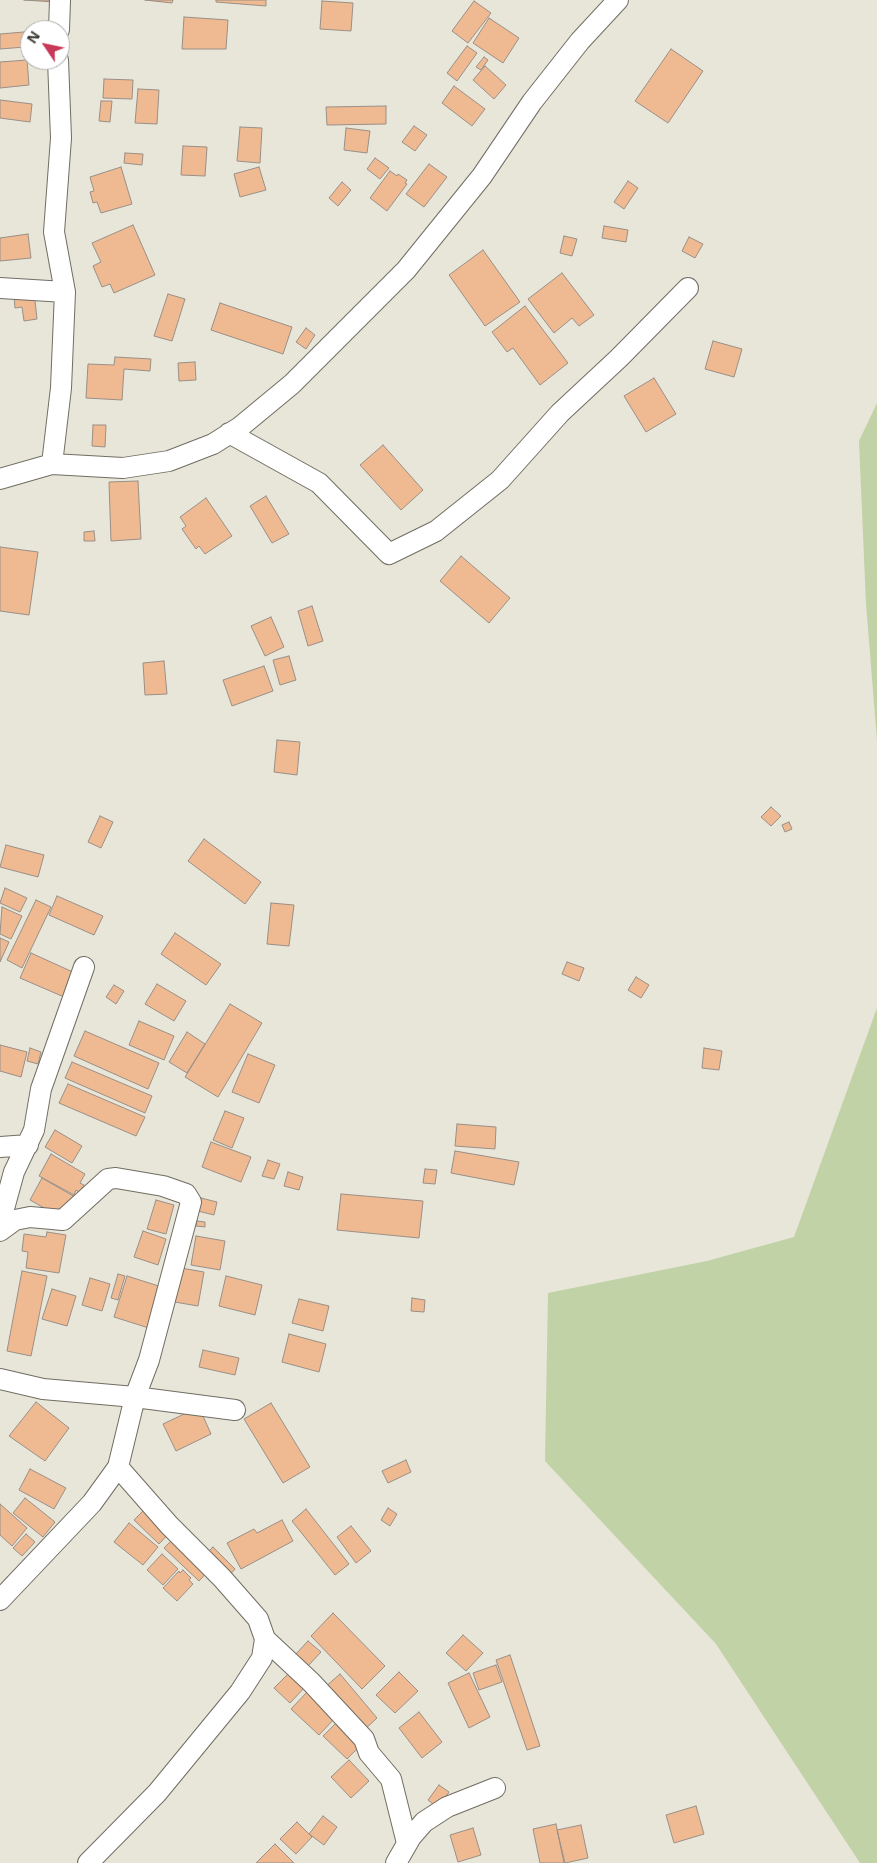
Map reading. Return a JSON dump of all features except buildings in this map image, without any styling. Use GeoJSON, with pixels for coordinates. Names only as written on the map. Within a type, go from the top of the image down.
{"type":"FeatureCollection","features":[{"type":"Feature","properties":{"kind":"street"},"geometry":{"type":"LineString","coordinates":[[59,20],[60,0]]}},
{"type":"Feature","properties":{"kind":"street"},"geometry":{"type":"LineString","coordinates":[[0,479],[52,464],[123,468],[160,462],[213,444],[229,434],[292,384],[406,270],[482,176],[532,102],[568,56],[618,0]]}},
{"type":"Feature","properties":{"kind":"street"},"geometry":{"type":"LineString","coordinates":[[52,464],[61,388],[65,292],[54,232],[61,138],[58,70]]}},
{"type":"Feature","properties":{"kind":"street"},"geometry":{"type":"LineString","coordinates":[[0,288],[65,292]]}},
{"type":"Feature","properties":{"kind":"street"},"geometry":{"type":"LineString","coordinates":[[229,434],[320,483],[389,554],[436,531],[500,480],[560,413],[626,351],[688,288]]}},
{"type":"Feature","properties":{"kind":"street"},"geometry":{"type":"LineString","coordinates":[[0,1224],[14,1172],[34,1130],[40,1089],[84,966]]}},
{"type":"Feature","properties":{"kind":"street"},"geometry":{"type":"LineString","coordinates":[[0,1147],[28,1145]]}},
{"type":"Feature","properties":{"kind":"street"},"geometry":{"type":"LineString","coordinates":[[0,1157],[14,1172]]}},
{"type":"Feature","properties":{"kind":"street"},"geometry":{"type":"LineString","coordinates":[[0,1231],[15,1220],[30,1217],[63,1220],[108,1179],[116,1178],[163,1186],[186,1194],[191,1202],[149,1360],[135,1397],[118,1467],[92,1503],[0,1600]]}},
{"type":"Feature","properties":{"kind":"street"},"geometry":{"type":"LineString","coordinates":[[0,1379],[43,1389],[135,1397],[235,1410]]}},
{"type":"Feature","properties":{"kind":"street"},"geometry":{"type":"LineString","coordinates":[[118,1467],[169,1525],[258,1619],[265,1639],[311,1682],[364,1739],[369,1754],[391,1779],[407,1843]]}},
{"type":"Feature","properties":{"kind":"street"},"geometry":{"type":"LineString","coordinates":[[88,1863],[158,1793],[240,1692],[262,1658],[265,1639]]}},
{"type":"Feature","properties":{"kind":"street"},"geometry":{"type":"LineString","coordinates":[[396,1863],[407,1843],[424,1822],[447,1807],[494,1788]]}},
{"type":"Feature","properties":{"kind":"green space"},"geometry":{"type":"Polygon","coordinates":[[[877,403],[877,740],[866,604],[859,441],[877,403]]]}},
{"type":"Feature","properties":{"kind":"green space"},"geometry":{"type":"Polygon","coordinates":[[[877,1008],[877,1863],[860,1863],[716,1644],[545,1461],[548,1293],[707,1261],[794,1237],[877,1008]]]}}]}
